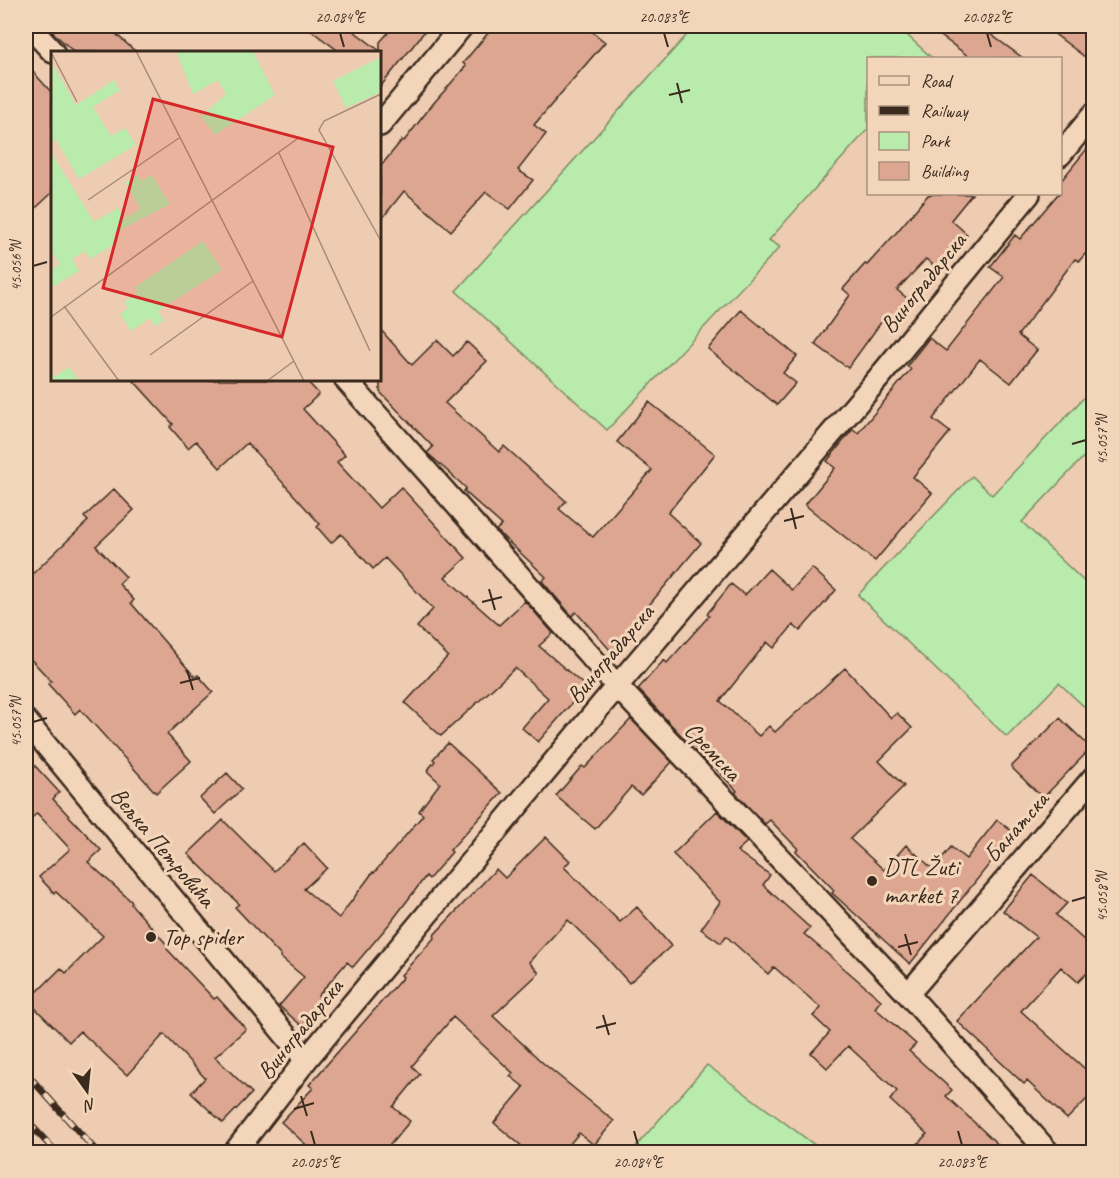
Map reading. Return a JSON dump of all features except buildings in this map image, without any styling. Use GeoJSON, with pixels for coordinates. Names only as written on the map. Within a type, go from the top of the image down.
{"type":"FeatureCollection","features":[{"type":"Feature","properties":{"kind":"street"},"geometry":{"type":"LineString","coordinates":[[28,26],[52,51]]}},
{"type":"Feature","properties":{"kind":"street"},"geometry":{"type":"LineString","coordinates":[[381,124],[462,26]]}},
{"type":"Feature","properties":{"kind":"street"},"geometry":{"type":"LineString","coordinates":[[1062,152],[1094,114]]}},
{"type":"Feature","properties":{"kind":"street","name":"Виноградарска"},"geometry":{"type":"LineString","coordinates":[[236,1152],[306,1060],[616,686],[882,375],[1028,195]]}},
{"type":"Feature","properties":{"kind":"street","name":"Сремска"},"geometry":{"type":"LineString","coordinates":[[347,381],[616,686],[908,994],[1048,1152]]}},
{"type":"Feature","properties":{"kind":"street","name":"Вељка Петровића"},"geometry":{"type":"LineString","coordinates":[[26,721],[306,1060]]}},
{"type":"Feature","properties":{"kind":"street","name":"Банатска"},"geometry":{"type":"LineString","coordinates":[[908,994],[1094,777]]}},
{"type":"Feature","properties":{"kind":"green space"},"geometry":{"type":"Polygon","coordinates":[[[695,26],[915,26],[907,35],[931,57],[867,57],[867,130],[769,240],[780,247],[607,430],[456,291],[695,26]]]}},
{"type":"Feature","properties":{"kind":"green space"},"geometry":{"type":"Polygon","coordinates":[[[1093,388],[1093,447],[1022,522],[1093,590],[1093,715],[1059,683],[1007,737],[858,595],[972,476],[992,495],[1093,388]]]}},
{"type":"Feature","properties":{"kind":"green space"},"geometry":{"type":"Polygon","coordinates":[[[707,1065],[816,1146],[812,1152],[631,1152],[707,1065]]]}},
{"type":"Feature","properties":{"kind":"railway"},"geometry":{"type":"LineString","coordinates":[[26,1073],[97,1152]]}},
{"type":"Feature","properties":{"kind":"railway"},"geometry":{"type":"LineString","coordinates":[[26,1120],[56,1152]]}},
{"type":"Feature","properties":{"kind":"place","name":"DTL Žuti market 7"},"geometry":{"type":"Point","coordinates":[872,881]}},
{"type":"Feature","properties":{"kind":"place","name":"Top spider"},"geometry":{"type":"Point","coordinates":[151,937]}}]}
